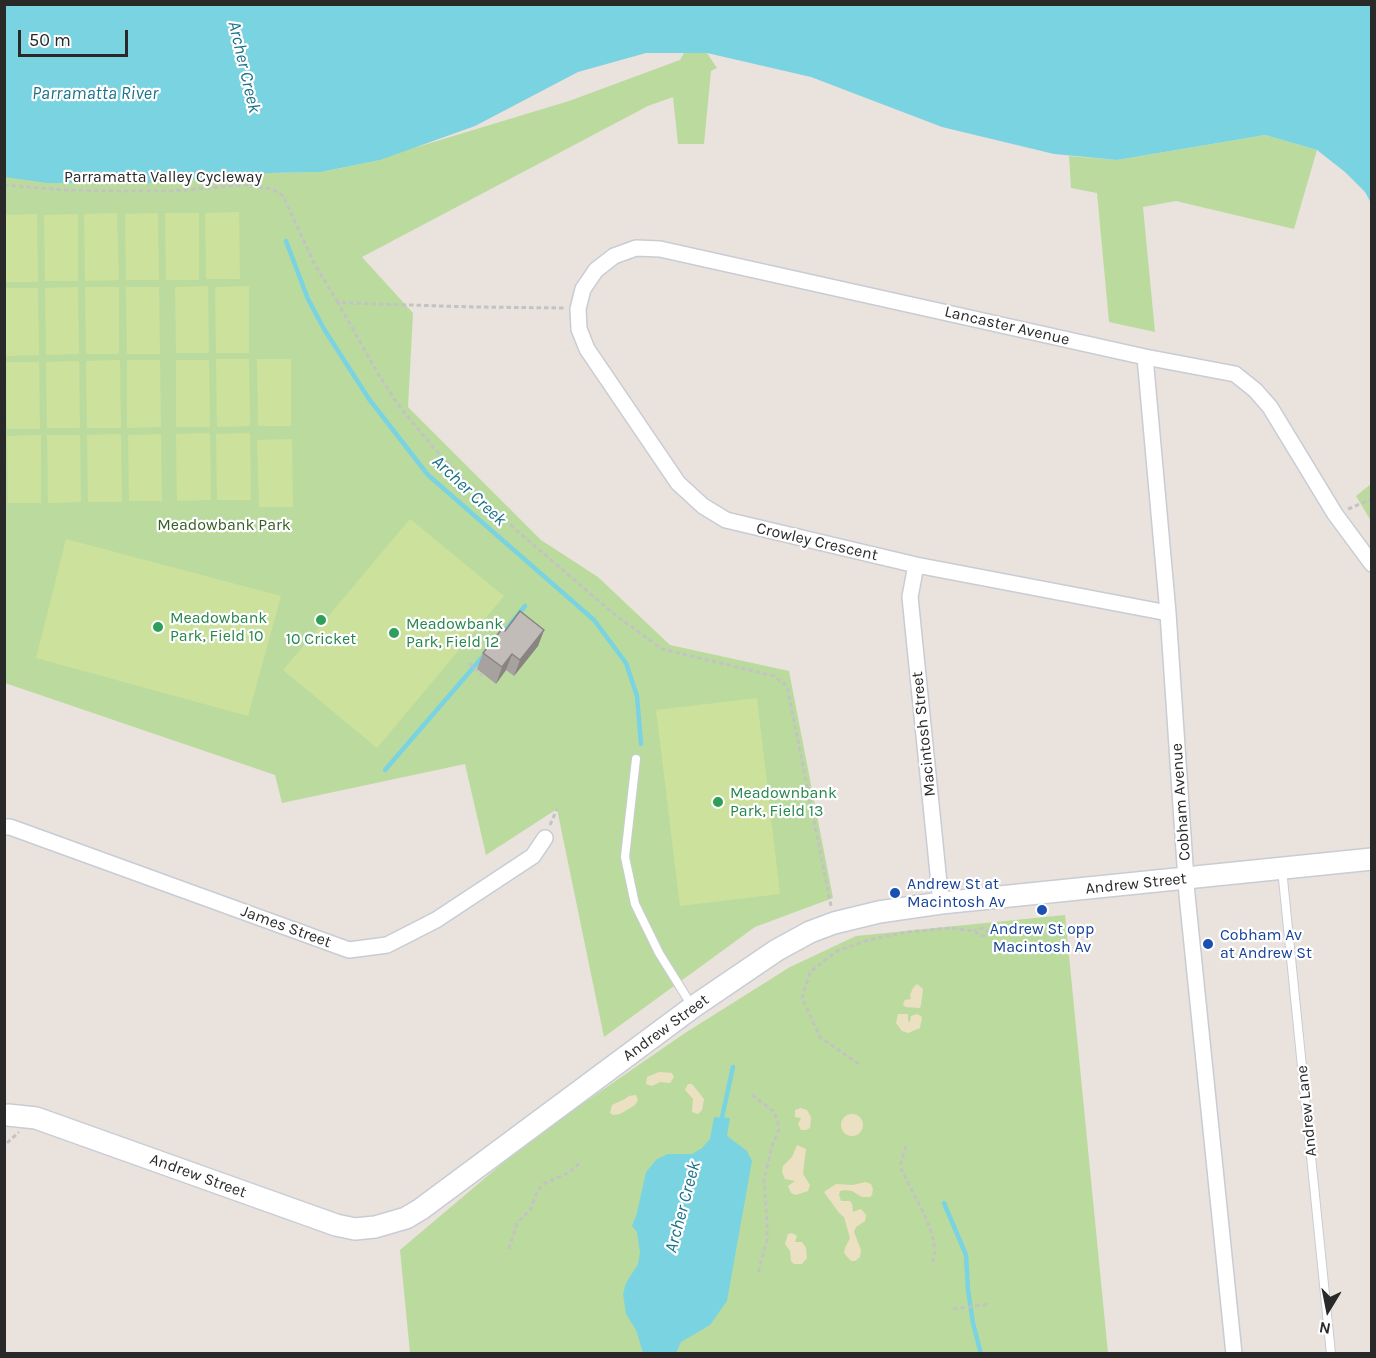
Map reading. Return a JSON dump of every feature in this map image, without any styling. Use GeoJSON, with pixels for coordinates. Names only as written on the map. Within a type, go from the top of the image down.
{"type":"FeatureCollection","features":[{"type":"Feature","properties":{"kind":"main road","name":"Andrew Street"},"geometry":{"type":"LineString","coordinates":[[9,1123],[36,1118],[336,1225],[356,1229],[375,1227],[405,1218],[421,1209],[693,1007],[777,950],[810,932],[834,923],[879,912],[941,903],[1371,859]]}},
{"type":"Feature","properties":{"kind":"street","name":"Lancaster Avenue"},"geometry":{"type":"LineString","coordinates":[[578,309],[583,289],[596,270],[614,256],[636,248],[660,249],[1145,357],[1234,374],[1255,390],[1270,407],[1335,514],[1371,564]]}},
{"type":"Feature","properties":{"kind":"street","name":"Crowley Crescent"},"geometry":{"type":"LineString","coordinates":[[578,309],[579,329],[587,349],[678,483],[703,506],[726,520],[916,565],[1168,613]]}},
{"type":"Feature","properties":{"kind":"street","name":"Cobham Avenue"},"geometry":{"type":"LineString","coordinates":[[1145,357],[1168,613],[1187,879],[1234,1353]]}},
{"type":"Feature","properties":{"kind":"street","name":"Macintosh Street"},"geometry":{"type":"LineString","coordinates":[[916,565],[910,597],[941,903]]}},
{"type":"Feature","properties":{"kind":"street","name":"James Street"},"geometry":{"type":"LineString","coordinates":[[4,827],[21,831],[349,950],[387,945],[436,920],[533,856],[545,838]]}},
{"type":"Feature","properties":{"kind":"lane"},"geometry":{"type":"LineString","coordinates":[[636,759],[624,857],[635,904],[659,953],[693,1007]]}},
{"type":"Feature","properties":{"kind":"lane","name":"Andrew Lane"},"geometry":{"type":"LineString","coordinates":[[1282,869],[1331,1353]]}},
{"type":"Feature","properties":{"kind":"path","name":"Parramatta Valley Cycleway"},"geometry":{"type":"LineString","coordinates":[[4,185],[65,190],[121,191],[174,191],[243,185],[273,189],[283,196],[314,263],[386,387],[433,447],[467,484],[614,614],[662,649],[766,674],[781,680],[787,686],[834,923]]}},
{"type":"Feature","properties":{"kind":"path"},"geometry":{"type":"LineString","coordinates":[[337,301],[578,309]]}},
{"type":"Feature","properties":{"kind":"path"},"geometry":{"type":"LineString","coordinates":[[1335,514],[1371,499]]}},
{"type":"Feature","properties":{"kind":"path"},"geometry":{"type":"LineString","coordinates":[[500,626],[509,634]]}},
{"type":"Feature","properties":{"kind":"path"},"geometry":{"type":"LineString","coordinates":[[469,663],[482,676]]}},
{"type":"Feature","properties":{"kind":"path"},"geometry":{"type":"LineString","coordinates":[[859,1064],[820,1037],[802,998],[810,972],[837,951],[868,940],[908,932],[950,928],[974,931]]}},
{"type":"Feature","properties":{"kind":"path"},"geometry":{"type":"LineString","coordinates":[[752,1095],[773,1111],[779,1129],[772,1146],[764,1180],[767,1240],[758,1273]]}},
{"type":"Feature","properties":{"kind":"path"},"geometry":{"type":"LineString","coordinates":[[906,1146],[901,1163],[902,1171],[926,1218],[933,1238],[935,1252],[932,1266]]}},
{"type":"Feature","properties":{"kind":"path"},"geometry":{"type":"LineString","coordinates":[[509,1249],[517,1223],[530,1210],[538,1190],[545,1183],[568,1173],[582,1161]]}},
{"type":"Feature","properties":{"kind":"path"},"geometry":{"type":"LineString","coordinates":[[953,1309],[990,1304]]}},
{"type":"Feature","properties":{"kind":"green space","name":"Meadowbank Park"},"geometry":{"type":"Polygon","coordinates":[[[684,53],[707,53],[717,68],[711,71],[704,144],[678,144],[673,97],[648,106],[362,257],[413,313],[408,407],[541,540],[598,577],[670,645],[789,671],[833,898],[755,927],[604,1037],[557,809],[486,855],[465,764],[282,803],[275,775],[5,683],[4,146],[417,147],[569,101],[680,60],[684,53]],[[380,160],[269,173],[321,172],[380,160]]]}},
{"type":"Feature","properties":{"kind":"green space"},"geometry":{"type":"Polygon","coordinates":[[[1265,135],[1317,150],[1294,229],[1176,201],[1143,207],[1155,332],[1109,322],[1097,193],[1071,188],[1069,156],[1117,160],[1265,135]]]}},
{"type":"Feature","properties":{"kind":"green space"},"geometry":{"type":"Polygon","coordinates":[[[239,212],[240,279],[206,279],[205,213],[239,212]]]}},
{"type":"Feature","properties":{"kind":"green space"},"geometry":{"type":"Polygon","coordinates":[[[117,213],[119,280],[85,281],[84,214],[117,213]]]}},
{"type":"Feature","properties":{"kind":"green space"},"geometry":{"type":"Polygon","coordinates":[[[158,213],[159,280],[126,280],[125,214],[158,213]]]}},
{"type":"Feature","properties":{"kind":"green space"},"geometry":{"type":"Polygon","coordinates":[[[165,213],[199,213],[199,280],[166,280],[165,213]]]}},
{"type":"Feature","properties":{"kind":"green space"},"geometry":{"type":"Polygon","coordinates":[[[37,214],[38,282],[5,282],[5,215],[37,214]]]}},
{"type":"Feature","properties":{"kind":"green space"},"geometry":{"type":"Polygon","coordinates":[[[78,214],[78,281],[45,281],[44,215],[78,214]]]}},
{"type":"Feature","properties":{"kind":"green space"},"geometry":{"type":"Polygon","coordinates":[[[208,286],[209,353],[176,353],[175,287],[208,286]]]}},
{"type":"Feature","properties":{"kind":"green space"},"geometry":{"type":"Polygon","coordinates":[[[249,286],[249,353],[216,353],[215,287],[249,286]]]}},
{"type":"Feature","properties":{"kind":"green space"},"geometry":{"type":"Polygon","coordinates":[[[78,287],[79,354],[46,355],[45,288],[78,287]]]}},
{"type":"Feature","properties":{"kind":"green space"},"geometry":{"type":"Polygon","coordinates":[[[85,287],[119,287],[119,354],[86,354],[85,287]]]}},
{"type":"Feature","properties":{"kind":"green space"},"geometry":{"type":"Polygon","coordinates":[[[126,287],[159,287],[160,354],[127,354],[126,287]]]}},
{"type":"Feature","properties":{"kind":"green space"},"geometry":{"type":"Polygon","coordinates":[[[5,288],[38,288],[39,355],[6,356],[5,288]]]}},
{"type":"Feature","properties":{"kind":"green space"},"geometry":{"type":"Polygon","coordinates":[[[216,359],[249,359],[250,426],[217,427],[216,359]]]}},
{"type":"Feature","properties":{"kind":"green space"},"geometry":{"type":"Polygon","coordinates":[[[257,359],[291,359],[291,426],[258,426],[257,359]]]}},
{"type":"Feature","properties":{"kind":"green space"},"geometry":{"type":"Polygon","coordinates":[[[120,360],[121,428],[87,428],[86,361],[120,360]]]}},
{"type":"Feature","properties":{"kind":"green space"},"geometry":{"type":"Polygon","coordinates":[[[127,360],[160,360],[161,427],[127,428],[127,360]]]}},
{"type":"Feature","properties":{"kind":"green space"},"geometry":{"type":"Polygon","coordinates":[[[176,360],[209,360],[210,427],[176,427],[176,360]]]}},
{"type":"Feature","properties":{"kind":"green space"},"geometry":{"type":"Polygon","coordinates":[[[79,361],[80,428],[47,428],[46,362],[79,361]]]}},
{"type":"Feature","properties":{"kind":"green space"},"geometry":{"type":"Polygon","coordinates":[[[6,362],[39,362],[40,429],[7,429],[6,362]]]}},
{"type":"Feature","properties":{"kind":"green space"},"geometry":{"type":"Polygon","coordinates":[[[210,433],[211,500],[177,501],[176,434],[210,433]]]}},
{"type":"Feature","properties":{"kind":"green space"},"geometry":{"type":"Polygon","coordinates":[[[250,433],[251,500],[217,500],[216,434],[250,433]]]}},
{"type":"Feature","properties":{"kind":"green space"},"geometry":{"type":"Polygon","coordinates":[[[121,434],[122,502],[88,502],[87,435],[121,434]]]}},
{"type":"Feature","properties":{"kind":"green space"},"geometry":{"type":"Polygon","coordinates":[[[161,434],[162,501],[129,501],[128,435],[161,434]]]}},
{"type":"Feature","properties":{"kind":"green space"},"geometry":{"type":"Polygon","coordinates":[[[41,435],[41,503],[8,503],[7,436],[41,435]]]}},
{"type":"Feature","properties":{"kind":"green space"},"geometry":{"type":"Polygon","coordinates":[[[47,435],[80,435],[81,502],[48,503],[47,435]]]}},
{"type":"Feature","properties":{"kind":"green space"},"geometry":{"type":"Polygon","coordinates":[[[292,439],[293,507],[259,507],[257,440],[292,439]]]}},
{"type":"Feature","properties":{"kind":"green space"},"geometry":{"type":"Polygon","coordinates":[[[1371,484],[1371,521],[1356,496],[1371,484]]]}},
{"type":"Feature","properties":{"kind":"green space","name":"Meadowbank Park, Field 12"},"geometry":{"type":"Polygon","coordinates":[[[410,519],[504,596],[377,748],[283,670],[410,519]]]}},
{"type":"Feature","properties":{"kind":"green space","name":"Meadowbank Park, Field 10"},"geometry":{"type":"Polygon","coordinates":[[[66,539],[281,596],[248,716],[36,658],[66,539]]]}},
{"type":"Feature","properties":{"kind":"green space","name":"Meadownbank Park, Field 13"},"geometry":{"type":"Polygon","coordinates":[[[757,698],[780,894],[680,906],[656,710],[757,698]]]}},
{"type":"Feature","properties":{"kind":"green space"},"geometry":{"type":"Polygon","coordinates":[[[1065,915],[1108,1353],[410,1353],[400,1250],[530,1140],[685,1033],[790,967],[856,936],[1065,915]]]}},
{"type":"Feature","properties":{"kind":"sand"},"geometry":{"type":"Polygon","coordinates":[[[917,984],[923,989],[920,1008],[905,1007],[903,1004],[905,1000],[911,999],[910,995],[917,984]]]}},
{"type":"Feature","properties":{"kind":"sand"},"geometry":{"type":"Polygon","coordinates":[[[898,1014],[908,1014],[910,1022],[911,1016],[917,1014],[922,1017],[920,1028],[908,1033],[902,1031],[896,1023],[898,1014]]]}},
{"type":"Feature","properties":{"kind":"sand"},"geometry":{"type":"Polygon","coordinates":[[[659,1072],[672,1073],[674,1077],[670,1083],[660,1082],[652,1086],[646,1084],[647,1077],[659,1072]]]}},
{"type":"Feature","properties":{"kind":"sand"},"geometry":{"type":"Polygon","coordinates":[[[688,1084],[692,1084],[704,1099],[702,1110],[698,1114],[692,1112],[693,1099],[685,1090],[688,1084]]]}},
{"type":"Feature","properties":{"kind":"sand"},"geometry":{"type":"Polygon","coordinates":[[[636,1095],[638,1100],[635,1105],[620,1114],[610,1113],[612,1105],[636,1095]]]}},
{"type":"Feature","properties":{"kind":"sand"},"geometry":{"type":"Polygon","coordinates":[[[801,1108],[807,1110],[811,1117],[810,1128],[806,1130],[801,1130],[798,1124],[801,1118],[795,1117],[795,1110],[801,1108]]]}},
{"type":"Feature","properties":{"kind":"sand"},"geometry":{"type":"Polygon","coordinates":[[[852,1114],[860,1117],[863,1125],[860,1133],[852,1136],[844,1133],[841,1125],[844,1117],[852,1114]]]}},
{"type":"Feature","properties":{"kind":"sand"},"geometry":{"type":"Polygon","coordinates":[[[797,1145],[806,1149],[803,1174],[810,1185],[808,1191],[796,1195],[791,1193],[788,1186],[795,1181],[785,1179],[782,1172],[783,1166],[792,1157],[797,1145]]]}},
{"type":"Feature","properties":{"kind":"sand"},"geometry":{"type":"Polygon","coordinates":[[[865,1182],[871,1184],[873,1189],[870,1197],[862,1197],[845,1190],[840,1191],[839,1195],[841,1201],[850,1201],[853,1212],[861,1209],[866,1215],[865,1221],[856,1227],[854,1232],[861,1250],[860,1257],[851,1261],[844,1253],[850,1238],[844,1217],[824,1192],[836,1184],[853,1185],[865,1182]]]}},
{"type":"Feature","properties":{"kind":"sand"},"geometry":{"type":"Polygon","coordinates":[[[792,1233],[797,1236],[795,1242],[802,1242],[806,1248],[807,1258],[802,1264],[794,1264],[791,1261],[790,1251],[785,1244],[788,1234],[792,1233]]]}},
{"type":"Feature","properties":{"kind":"water","name":"Parramatta River"},"geometry":{"type":"Polygon","coordinates":[[[4,5],[1371,5],[1371,203],[1365,192],[1345,172],[1317,150],[1265,135],[1117,160],[1054,154],[942,127],[811,77],[707,53],[646,53],[578,72],[475,126],[380,160],[321,172],[269,173],[146,183],[47,183],[5,177],[4,5]]]}},
{"type":"Feature","properties":{"kind":"water"},"geometry":{"type":"Polygon","coordinates":[[[714,1117],[730,1118],[727,1136],[747,1151],[752,1161],[727,1301],[710,1325],[681,1342],[676,1353],[643,1353],[636,1330],[626,1314],[623,1294],[626,1283],[638,1264],[640,1253],[637,1232],[632,1226],[646,1172],[657,1159],[668,1154],[692,1154],[702,1148],[710,1139],[714,1117]]]}},
{"type":"Feature","properties":{"kind":"building"},"geometry":{"type":"Polygon","coordinates":[[[520,611],[544,630],[520,660],[512,654],[502,667],[483,653],[502,629],[505,631],[520,611]]]}},
{"type":"Feature","properties":{"kind":"waterway","name":"Archer Creek"},"geometry":{"type":"LineString","coordinates":[[286,241],[308,299],[324,329],[369,399],[428,475],[594,620],[626,663],[637,696],[641,744]]}},
{"type":"Feature","properties":{"kind":"waterway"},"geometry":{"type":"LineString","coordinates":[[502,634],[525,606]]}},
{"type":"Feature","properties":{"kind":"waterway"},"geometry":{"type":"LineString","coordinates":[[385,770],[485,654]]}},
{"type":"Feature","properties":{"kind":"waterway","name":"Archer Creek"},"geometry":{"type":"LineString","coordinates":[[721,1122],[733,1067]]}},
{"type":"Feature","properties":{"kind":"waterway"},"geometry":{"type":"LineString","coordinates":[[944,1203],[966,1255],[968,1290],[981,1354]]}},
{"type":"Feature","properties":{"kind":"place","name":"10 Cricket"},"geometry":{"type":"Point","coordinates":[321,620]}},
{"type":"Feature","properties":{"kind":"place","name":"Meadowbank Park, Field 10"},"geometry":{"type":"Point","coordinates":[158,627]}},
{"type":"Feature","properties":{"kind":"place","name":"Meadowbank Park, Field 12"},"geometry":{"type":"Point","coordinates":[394,633]}},
{"type":"Feature","properties":{"kind":"place","name":"Meadownbank Park, Field 13"},"geometry":{"type":"Point","coordinates":[718,802]}},
{"type":"Feature","properties":{"kind":"place","name":"Andrew St at Macintosh Av"},"geometry":{"type":"Point","coordinates":[895,893]}},
{"type":"Feature","properties":{"kind":"place","name":"Andrew St opp Macintosh Av"},"geometry":{"type":"Point","coordinates":[1042,910]}},
{"type":"Feature","properties":{"kind":"place","name":"Cobham Av at Andrew St"},"geometry":{"type":"Point","coordinates":[1208,944]}}]}
